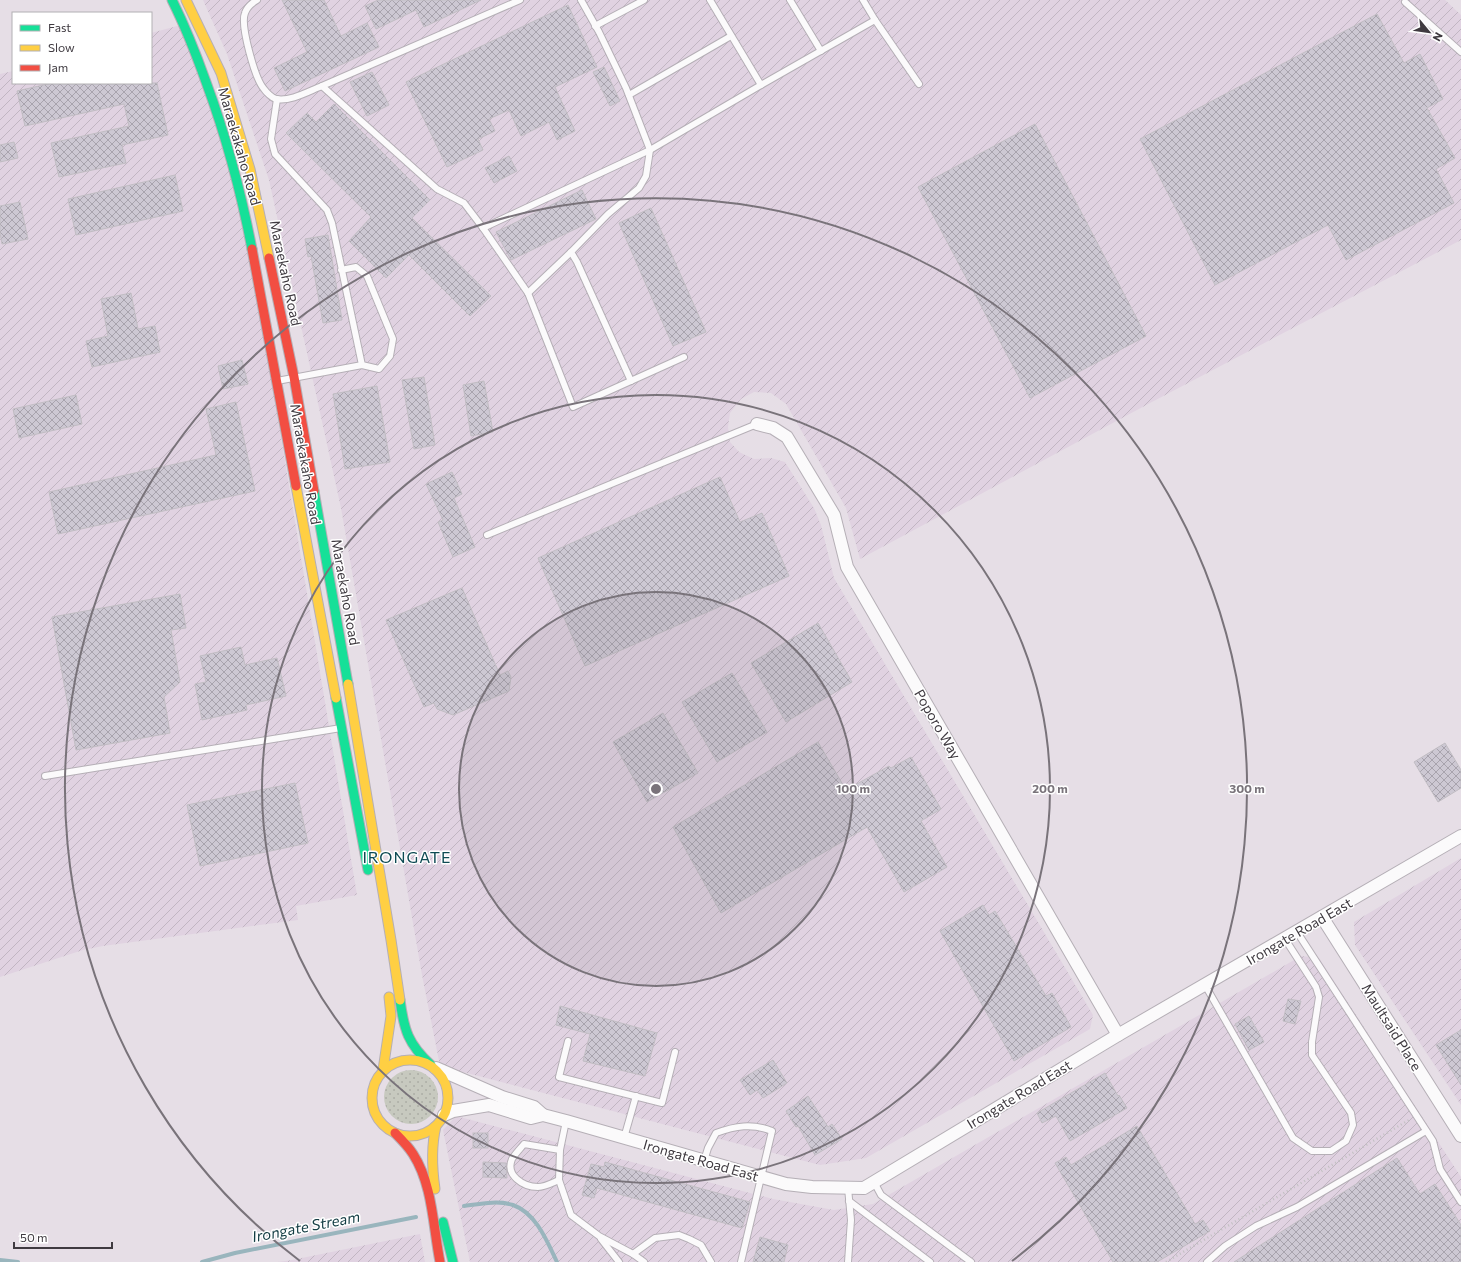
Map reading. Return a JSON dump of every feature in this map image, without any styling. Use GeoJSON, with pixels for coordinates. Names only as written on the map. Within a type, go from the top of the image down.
{"type":"FeatureCollection","features":[{"type":"Feature","properties":{"kind":"main road","name":"Maraekakaho Road"},"geometry":{"type":"LineString","coordinates":[[172,0],[180,16],[208,86],[232,160],[244,206],[340,728],[370,881]]}},
{"type":"Feature","properties":{"kind":"main road","name":"Maraekaho Road"},"geometry":{"type":"LineString","coordinates":[[186,0],[220,73],[250,169],[294,377],[355,726],[391,940],[403,1023],[418,1053],[433,1067]]}},
{"type":"Feature","properties":{"kind":"main road"},"geometry":{"type":"LineString","coordinates":[[383,1070],[391,1016],[387,984]]}},
{"type":"Feature","properties":{"kind":"main road"},"geometry":{"type":"LineString","coordinates":[[395,1133],[408,1136],[420,1135],[432,1130],[441,1121],[447,1110],[449,1098],[447,1085],[433,1067],[419,1060],[406,1059],[394,1062],[383,1070],[375,1081],[372,1093],[372,1106],[377,1117],[385,1127],[395,1133],[404,1142],[418,1162],[430,1207],[440,1262]]}},
{"type":"Feature","properties":{"kind":"main road"},"geometry":{"type":"LineString","coordinates":[[436,1126],[432,1140],[431,1163],[436,1193],[453,1262]]}},
{"type":"Feature","properties":{"kind":"street","name":"Poporo Way"},"geometry":{"type":"LineString","coordinates":[[756,424],[773,428],[787,437],[830,509],[834,516],[847,567],[1118,1035]]}},
{"type":"Feature","properties":{"kind":"street","name":"Irongate Road East"},"geometry":{"type":"LineString","coordinates":[[543,1115],[786,1184],[812,1187],[864,1188],[1118,1035],[1461,836]]}},
{"type":"Feature","properties":{"kind":"street","name":"Maultsaid Place"},"geometry":{"type":"LineString","coordinates":[[1322,918],[1461,1136]]}},
{"type":"Feature","properties":{"kind":"street"},"geometry":{"type":"LineString","coordinates":[[433,1067],[502,1097],[534,1107],[543,1115]]}},
{"type":"Feature","properties":{"kind":"street"},"geometry":{"type":"LineString","coordinates":[[444,1115],[453,1111],[489,1105],[531,1118],[543,1115]]}},
{"type":"Feature","properties":{"kind":"lane"},"geometry":{"type":"LineString","coordinates":[[257,0],[250,4],[244,14],[244,27],[253,65],[263,89],[274,99],[287,100],[520,0]]}},
{"type":"Feature","properties":{"kind":"lane"},"geometry":{"type":"LineString","coordinates":[[528,293],[608,214],[639,188],[646,176],[650,150],[630,95],[596,26],[581,0]]}},
{"type":"Feature","properties":{"kind":"lane"},"geometry":{"type":"LineString","coordinates":[[596,26],[644,0]]}},
{"type":"Feature","properties":{"kind":"lane"},"geometry":{"type":"LineString","coordinates":[[710,0],[761,85]]}},
{"type":"Feature","properties":{"kind":"lane"},"geometry":{"type":"LineString","coordinates":[[790,0],[821,51]]}},
{"type":"Feature","properties":{"kind":"lane"},"geometry":{"type":"LineString","coordinates":[[863,0],[919,84]]}},
{"type":"Feature","properties":{"kind":"lane"},"geometry":{"type":"LineString","coordinates":[[1405,2],[1461,52]]}},
{"type":"Feature","properties":{"kind":"lane"},"geometry":{"type":"LineString","coordinates":[[483,228],[650,150],[875,20]]}},
{"type":"Feature","properties":{"kind":"lane"},"geometry":{"type":"LineString","coordinates":[[630,95],[731,36]]}},
{"type":"Feature","properties":{"kind":"lane"},"geometry":{"type":"LineString","coordinates":[[322,86],[437,189],[464,203],[528,293],[573,407],[684,357]]}},
{"type":"Feature","properties":{"kind":"lane"},"geometry":{"type":"LineString","coordinates":[[277,99],[271,138],[275,154],[327,210],[332,223],[362,365]]}},
{"type":"Feature","properties":{"kind":"lane"},"geometry":{"type":"LineString","coordinates":[[571,252],[631,381]]}},
{"type":"Feature","properties":{"kind":"lane"},"geometry":{"type":"LineString","coordinates":[[277,381],[362,365],[379,369],[390,356],[393,338],[367,276],[356,267],[341,270]]}},
{"type":"Feature","properties":{"kind":"lane"},"geometry":{"type":"LineString","coordinates":[[487,535],[756,424]]}},
{"type":"Feature","properties":{"kind":"lane"},"geometry":{"type":"LineString","coordinates":[[45,776],[355,726]]}},
{"type":"Feature","properties":{"kind":"lane"},"geometry":{"type":"LineString","coordinates":[[1297,932],[1433,1141],[1440,1169],[1461,1202]]}},
{"type":"Feature","properties":{"kind":"lane"},"geometry":{"type":"LineString","coordinates":[[1205,985],[1293,1138],[1312,1151],[1331,1151],[1346,1141],[1354,1125],[1351,1113],[1312,1055],[1312,1042],[1318,997],[1316,987],[1285,939]]}},
{"type":"Feature","properties":{"kind":"lane"},"geometry":{"type":"LineString","coordinates":[[568,1041],[559,1077],[662,1103],[675,1052]]}},
{"type":"Feature","properties":{"kind":"lane"},"geometry":{"type":"LineString","coordinates":[[624,1138],[636,1096]]}},
{"type":"Feature","properties":{"kind":"lane"},"geometry":{"type":"LineString","coordinates":[[566,1121],[560,1150],[559,1180],[571,1215],[599,1236],[633,1254],[644,1262]]}},
{"type":"Feature","properties":{"kind":"lane"},"geometry":{"type":"LineString","coordinates":[[704,1161],[708,1148],[716,1133],[730,1128],[744,1126],[754,1126],[772,1131],[741,1262]]}},
{"type":"Feature","properties":{"kind":"lane"},"geometry":{"type":"LineString","coordinates":[[1207,1262],[1225,1246],[1256,1226],[1297,1207],[1426,1131]]}},
{"type":"Feature","properties":{"kind":"lane"},"geometry":{"type":"LineString","coordinates":[[559,1180],[548,1186],[537,1187],[524,1184],[515,1179],[511,1171],[512,1160],[524,1144],[560,1150]]}},
{"type":"Feature","properties":{"kind":"lane"},"geometry":{"type":"LineString","coordinates":[[874,1182],[881,1195],[971,1262]]}},
{"type":"Feature","properties":{"kind":"lane"},"geometry":{"type":"LineString","coordinates":[[848,1188],[851,1220],[848,1262]]}},
{"type":"Feature","properties":{"kind":"lane"},"geometry":{"type":"LineString","coordinates":[[849,1201],[930,1262]]}},
{"type":"Feature","properties":{"kind":"lane"},"geometry":{"type":"LineString","coordinates":[[633,1254],[655,1238],[679,1235],[701,1245],[711,1262]]}},
{"type":"Feature","properties":{"kind":"lane"},"geometry":{"type":"LineString","coordinates":[[599,1236],[619,1262]]}},
{"type":"Feature","properties":{"kind":"path"},"geometry":{"type":"LineString","coordinates":[[1166,1262],[1417,1116]]}},
{"type":"Feature","properties":{"kind":"shaded area"},"geometry":{"type":"Polygon","coordinates":[[[203,0],[1445,0],[1461,15],[1461,240],[1150,403],[860,559],[846,508],[786,404],[771,393],[754,392],[741,399],[730,413],[728,427],[730,442],[739,452],[754,459],[771,458],[785,462],[814,508],[821,525],[834,578],[1093,1015],[1090,1029],[866,1158],[820,1165],[440,1066],[422,975],[341,508],[269,180],[227,54],[203,0]]]}},
{"type":"Feature","properties":{"kind":"shaded area"},"geometry":{"type":"Polygon","coordinates":[[[181,25],[240,190],[357,895],[296,906],[298,920],[103,946],[83,950],[0,977],[0,74],[12,71],[12,84],[152,84],[152,33],[181,25]]]}},
{"type":"Feature","properties":{"kind":"shaded area"},"geometry":{"type":"Polygon","coordinates":[[[1461,858],[1461,1105],[1355,945],[1354,922],[1461,858]]]}},
{"type":"Feature","properties":{"kind":"shaded area"},"geometry":{"type":"Polygon","coordinates":[[[1301,956],[1319,958],[1461,1177],[1461,1262],[470,1262],[443,1130],[456,1116],[773,1199],[834,1210],[873,1204],[1301,956]]]}},
{"type":"Feature","properties":{"kind":"shaded area"},"geometry":{"type":"Polygon","coordinates":[[[411,1070],[421,1072],[430,1078],[436,1087],[438,1097],[436,1107],[430,1116],[421,1122],[411,1124],[401,1122],[392,1116],[386,1107],[384,1097],[386,1087],[392,1078],[401,1072],[411,1070]]]}},
{"type":"Feature","properties":{"kind":"shaded area"},"geometry":{"type":"Polygon","coordinates":[[[420,1234],[425,1262],[278,1262],[292,1260],[420,1234]]]}},
{"type":"Feature","properties":{"kind":"building"},"geometry":{"type":"Polygon","coordinates":[[[282,0],[324,0],[341,36],[367,23],[379,47],[285,91],[274,68],[307,52],[282,0]]]}},
{"type":"Feature","properties":{"kind":"building"},"geometry":{"type":"Polygon","coordinates":[[[378,0],[481,0],[424,27],[416,10],[376,29],[365,6],[378,0]]]}},
{"type":"Feature","properties":{"kind":"building"},"geometry":{"type":"Polygon","coordinates":[[[568,5],[597,67],[555,87],[575,131],[557,140],[549,122],[521,136],[509,110],[489,119],[495,131],[478,139],[483,150],[447,167],[406,82],[568,5]]]}},
{"type":"Feature","properties":{"kind":"building"},"geometry":{"type":"Polygon","coordinates":[[[1377,14],[1404,63],[1420,54],[1443,99],[1427,108],[1455,158],[1436,169],[1454,203],[1346,260],[1328,225],[1215,285],[1140,139],[1377,14]]]}},
{"type":"Feature","properties":{"kind":"building"},"geometry":{"type":"Polygon","coordinates":[[[604,67],[620,101],[610,106],[593,72],[604,67]]]}},
{"type":"Feature","properties":{"kind":"building"},"geometry":{"type":"Polygon","coordinates":[[[372,72],[389,105],[367,116],[350,82],[372,72]]]}},
{"type":"Feature","properties":{"kind":"building"},"geometry":{"type":"Polygon","coordinates":[[[157,83],[168,135],[122,145],[126,163],[59,177],[51,143],[129,126],[124,104],[25,126],[17,91],[48,84],[157,83]]]}},
{"type":"Feature","properties":{"kind":"building"},"geometry":{"type":"Polygon","coordinates":[[[334,104],[430,200],[412,218],[491,296],[470,316],[409,255],[386,278],[349,241],[371,217],[286,133],[307,113],[316,122],[334,104]]]}},
{"type":"Feature","properties":{"kind":"building"},"geometry":{"type":"Polygon","coordinates":[[[1035,124],[1146,336],[1030,398],[918,187],[1035,124]]]}},
{"type":"Feature","properties":{"kind":"building"},"geometry":{"type":"Polygon","coordinates":[[[14,142],[18,158],[0,162],[0,145],[14,142]]]}},
{"type":"Feature","properties":{"kind":"building"},"geometry":{"type":"Polygon","coordinates":[[[509,156],[517,171],[494,183],[485,168],[509,156]]]}},
{"type":"Feature","properties":{"kind":"building"},"geometry":{"type":"Polygon","coordinates":[[[175,175],[183,211],[76,235],[68,199],[175,175]]]}},
{"type":"Feature","properties":{"kind":"building"},"geometry":{"type":"Polygon","coordinates":[[[582,190],[596,219],[511,260],[496,232],[582,190]]]}},
{"type":"Feature","properties":{"kind":"building"},"geometry":{"type":"Polygon","coordinates":[[[20,202],[28,239],[2,244],[0,233],[0,206],[20,202]]]}},
{"type":"Feature","properties":{"kind":"building"},"geometry":{"type":"Polygon","coordinates":[[[651,208],[706,332],[673,346],[619,223],[651,208]]]}},
{"type":"Feature","properties":{"kind":"building"},"geometry":{"type":"Polygon","coordinates":[[[328,235],[342,320],[323,323],[311,256],[308,257],[305,239],[328,235]]]}},
{"type":"Feature","properties":{"kind":"building"},"geometry":{"type":"Polygon","coordinates":[[[131,293],[138,329],[155,326],[160,352],[92,367],[86,341],[108,336],[101,299],[131,293]]]}},
{"type":"Feature","properties":{"kind":"building"},"geometry":{"type":"Polygon","coordinates":[[[242,360],[248,384],[223,389],[218,366],[242,360]]]}},
{"type":"Feature","properties":{"kind":"building"},"geometry":{"type":"Polygon","coordinates":[[[424,377],[435,445],[414,449],[402,380],[424,377]]]}},
{"type":"Feature","properties":{"kind":"building"},"geometry":{"type":"Polygon","coordinates":[[[484,381],[493,432],[471,436],[463,385],[484,381]]]}},
{"type":"Feature","properties":{"kind":"building"},"geometry":{"type":"Polygon","coordinates":[[[377,386],[390,462],[345,469],[333,394],[377,386]]]}},
{"type":"Feature","properties":{"kind":"building"},"geometry":{"type":"Polygon","coordinates":[[[76,395],[82,424],[19,438],[13,409],[76,395]]]}},
{"type":"Feature","properties":{"kind":"building"},"geometry":{"type":"Polygon","coordinates":[[[236,402],[255,491],[58,534],[49,492],[216,455],[206,409],[236,402]]]}},
{"type":"Feature","properties":{"kind":"building"},"geometry":{"type":"Polygon","coordinates":[[[452,472],[462,494],[454,498],[475,547],[453,557],[438,522],[443,520],[426,484],[452,472]]]}},
{"type":"Feature","properties":{"kind":"building"},"geometry":{"type":"Polygon","coordinates":[[[720,477],[740,522],[762,513],[789,576],[585,666],[538,558],[720,477]]]}},
{"type":"Feature","properties":{"kind":"building"},"geometry":{"type":"Polygon","coordinates":[[[462,588],[500,675],[508,671],[511,677],[509,691],[453,715],[437,709],[434,703],[424,707],[386,620],[462,588]]]}},
{"type":"Feature","properties":{"kind":"building"},"geometry":{"type":"Polygon","coordinates":[[[180,594],[186,628],[171,630],[180,682],[164,697],[170,733],[76,750],[52,617],[180,594]]]}},
{"type":"Feature","properties":{"kind":"building"},"geometry":{"type":"Polygon","coordinates":[[[818,623],[852,682],[786,722],[751,663],[818,623]]]}},
{"type":"Feature","properties":{"kind":"building"},"geometry":{"type":"Polygon","coordinates":[[[241,647],[245,665],[277,658],[286,696],[246,705],[247,710],[202,720],[195,684],[206,682],[200,656],[241,647]]]}},
{"type":"Feature","properties":{"kind":"building"},"geometry":{"type":"Polygon","coordinates":[[[732,673],[767,732],[717,762],[682,702],[732,673]]]}},
{"type":"Feature","properties":{"kind":"building"},"geometry":{"type":"Polygon","coordinates":[[[663,713],[698,773],[647,802],[613,742],[663,713]]]}},
{"type":"Feature","properties":{"kind":"building"},"geometry":{"type":"Polygon","coordinates":[[[818,742],[846,790],[889,766],[891,768],[911,757],[941,809],[921,821],[947,867],[904,892],[867,827],[721,913],[673,827],[818,742]]]}},
{"type":"Feature","properties":{"kind":"building"},"geometry":{"type":"Polygon","coordinates":[[[1445,743],[1461,770],[1461,788],[1438,802],[1414,762],[1445,743]]]}},
{"type":"Feature","properties":{"kind":"building"},"geometry":{"type":"Polygon","coordinates":[[[295,783],[308,843],[200,866],[187,805],[295,783]]]}},
{"type":"Feature","properties":{"kind":"building"},"geometry":{"type":"Polygon","coordinates":[[[983,905],[989,915],[995,911],[1046,996],[1052,993],[1071,1027],[1014,1061],[940,931],[983,905]]]}},
{"type":"Feature","properties":{"kind":"building"},"geometry":{"type":"Polygon","coordinates":[[[1288,999],[1301,1001],[1295,1024],[1283,1021],[1288,999]]]}},
{"type":"Feature","properties":{"kind":"building"},"geometry":{"type":"Polygon","coordinates":[[[560,1006],[657,1033],[645,1076],[583,1061],[590,1034],[556,1025],[560,1006]]]}},
{"type":"Feature","properties":{"kind":"building"},"geometry":{"type":"Polygon","coordinates":[[[1249,1016],[1264,1042],[1249,1050],[1235,1024],[1249,1016]]]}},
{"type":"Feature","properties":{"kind":"building"},"geometry":{"type":"Polygon","coordinates":[[[1461,1030],[1461,1085],[1436,1045],[1461,1030]]]}},
{"type":"Feature","properties":{"kind":"building"},"geometry":{"type":"Polygon","coordinates":[[[773,1060],[787,1083],[763,1098],[757,1090],[750,1095],[740,1080],[773,1060]]]}},
{"type":"Feature","properties":{"kind":"building"},"geometry":{"type":"Polygon","coordinates":[[[1105,1073],[1118,1096],[1119,1095],[1127,1108],[1070,1141],[1056,1116],[1042,1123],[1037,1113],[1105,1073]]]}},
{"type":"Feature","properties":{"kind":"building"},"geometry":{"type":"Polygon","coordinates":[[[808,1096],[828,1127],[832,1124],[842,1139],[815,1155],[798,1126],[796,1127],[786,1111],[808,1096]]]}},
{"type":"Feature","properties":{"kind":"building"},"geometry":{"type":"Polygon","coordinates":[[[1137,1126],[1195,1224],[1203,1220],[1210,1231],[1157,1262],[1113,1262],[1055,1163],[1066,1157],[1071,1165],[1137,1126]]]}},
{"type":"Feature","properties":{"kind":"building"},"geometry":{"type":"Polygon","coordinates":[[[473,1133],[488,1133],[488,1148],[473,1148],[473,1133]]]}},
{"type":"Feature","properties":{"kind":"building"},"geometry":{"type":"Polygon","coordinates":[[[1397,1158],[1420,1194],[1435,1184],[1461,1225],[1461,1262],[1234,1262],[1397,1158]]]}},
{"type":"Feature","properties":{"kind":"building"},"geometry":{"type":"Polygon","coordinates":[[[483,1162],[506,1163],[507,1178],[483,1177],[483,1162]]]}},
{"type":"Feature","properties":{"kind":"building"},"geometry":{"type":"Polygon","coordinates":[[[605,1162],[750,1202],[742,1228],[597,1188],[594,1198],[582,1195],[591,1164],[604,1167],[605,1162]]]}},
{"type":"Feature","properties":{"kind":"building"},"geometry":{"type":"Polygon","coordinates":[[[760,1237],[788,1245],[784,1262],[753,1262],[760,1237]]]}},
{"type":"Feature","properties":{"kind":"waterway","name":"Irongate Stream"},"geometry":{"type":"LineString","coordinates":[[464,1206],[501,1203],[513,1205],[521,1209],[528,1214],[540,1229],[557,1262]]}},
{"type":"Feature","properties":{"kind":"waterway","name":"Irongate Stream"},"geometry":{"type":"LineString","coordinates":[[202,1262],[235,1253],[416,1217]]}},
{"type":"Feature","properties":{"kind":"waterway","name":"Irongate Stream"},"geometry":{"type":"LineString","coordinates":[[0,1260],[18,1262]]}},
{"type":"Feature","properties":{"kind":"traffic: fast"},"geometry":{"type":"LineString","coordinates":[[172,0],[194,51],[220,123],[238,185],[252,249]]}},
{"type":"Feature","properties":{"kind":"traffic: fast"},"geometry":{"type":"LineString","coordinates":[[314,491],[348,684]]}},
{"type":"Feature","properties":{"kind":"traffic: fast"},"geometry":{"type":"LineString","coordinates":[[336,698],[368,870]]}},
{"type":"Feature","properties":{"kind":"traffic: fast"},"geometry":{"type":"LineString","coordinates":[[400,1000],[403,1020],[408,1036],[417,1050],[431,1065]]}},
{"type":"Feature","properties":{"kind":"traffic: fast"},"geometry":{"type":"LineString","coordinates":[[443,1222],[453,1262]]}},
{"type":"Feature","properties":{"kind":"traffic: slow"},"geometry":{"type":"LineString","coordinates":[[186,0],[221,73],[250,169],[269,258]]}},
{"type":"Feature","properties":{"kind":"traffic: slow"},"geometry":{"type":"LineString","coordinates":[[296,486],[336,698]]}},
{"type":"Feature","properties":{"kind":"traffic: slow"},"geometry":{"type":"LineString","coordinates":[[348,684],[400,1000]]}},
{"type":"Feature","properties":{"kind":"traffic: slow"},"geometry":{"type":"LineString","coordinates":[[383,1070],[391,1016],[389,997]]}},
{"type":"Feature","properties":{"kind":"traffic: slow"},"geometry":{"type":"LineString","coordinates":[[403,1060],[417,1060],[431,1066],[442,1077],[448,1091],[448,1098],[448,1105],[445,1113],[437,1125],[431,1130],[417,1136],[403,1136],[389,1130],[378,1119],[372,1105],[372,1091],[378,1077],[389,1066],[403,1060]]}},
{"type":"Feature","properties":{"kind":"traffic: slow"},"geometry":{"type":"LineString","coordinates":[[435,1189],[432,1158],[436,1126]]}},
{"type":"Feature","properties":{"kind":"traffic: jam"},"geometry":{"type":"LineString","coordinates":[[252,249],[296,486]]}},
{"type":"Feature","properties":{"kind":"traffic: jam"},"geometry":{"type":"LineString","coordinates":[[269,258],[294,377],[314,491]]}},
{"type":"Feature","properties":{"kind":"traffic: jam"},"geometry":{"type":"LineString","coordinates":[[395,1133],[413,1154],[425,1179],[440,1262]]}},
{"type":"Feature","properties":{"kind":"district","name":"IRONGATE"},"geometry":{"type":"Point","coordinates":[407,856]}}]}
